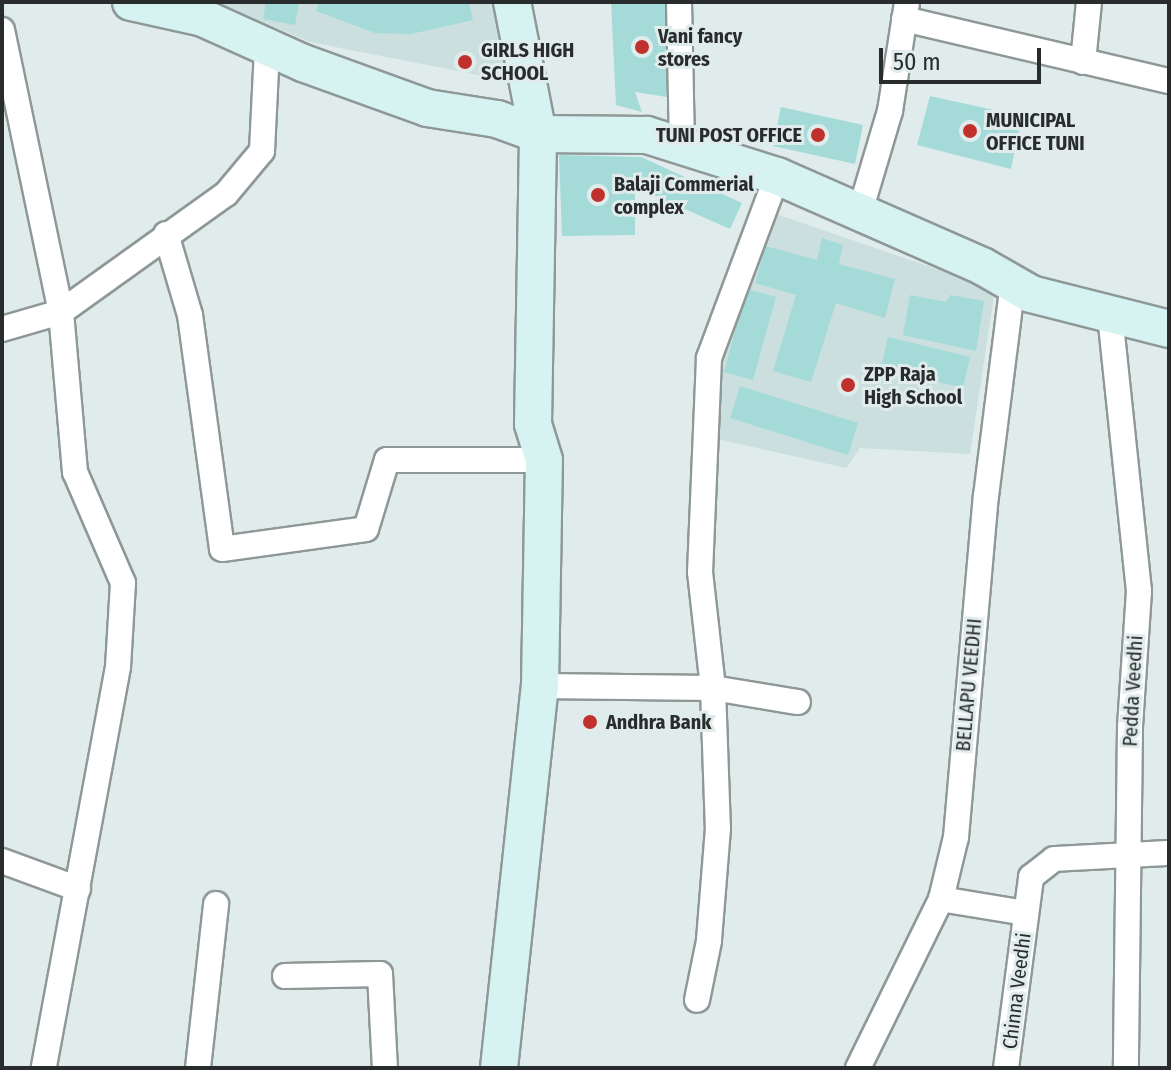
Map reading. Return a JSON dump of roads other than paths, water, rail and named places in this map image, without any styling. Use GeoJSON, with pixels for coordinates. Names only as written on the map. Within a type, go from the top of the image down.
{"type":"FeatureCollection","features":[{"type":"Feature","properties":{"kind":"main road"},"geometry":{"type":"LineString","coordinates":[[131,2],[203,18],[267,47],[412,103],[497,119],[538,134],[647,135],[777,176],[1031,294],[1169,329]]}},
{"type":"Feature","properties":{"kind":"main road"},"geometry":{"type":"LineString","coordinates":[[499,1068],[540,686],[544,460],[533,424],[538,134],[512,2]]}},
{"type":"Feature","properties":{"kind":"street"},"geometry":{"type":"LineString","coordinates":[[679,2],[682,147]]}},
{"type":"Feature","properties":{"kind":"street"},"geometry":{"type":"LineString","coordinates":[[1083,62],[1089,2]]}},
{"type":"Feature","properties":{"kind":"street"},"geometry":{"type":"LineString","coordinates":[[859,215],[890,111],[905,11],[1083,62],[1169,81]]}},
{"type":"Feature","properties":{"kind":"street"},"geometry":{"type":"LineString","coordinates":[[2,30],[61,312],[75,472],[123,583],[118,667],[44,1068]]}},
{"type":"Feature","properties":{"kind":"street"},"geometry":{"type":"LineString","coordinates":[[2,329],[61,312],[226,194],[262,151],[267,47]]}},
{"type":"Feature","properties":{"kind":"street"},"geometry":{"type":"LineString","coordinates":[[697,1000],[709,941],[718,828],[713,688],[700,572],[709,358],[777,176]]}},
{"type":"Feature","properties":{"kind":"street"},"geometry":{"type":"LineString","coordinates":[[166,234],[190,315],[222,549],[366,529],[387,460],[544,460]]}},
{"type":"Feature","properties":{"kind":"street","name":"BELLAPU VEEDHI"},"geometry":{"type":"LineString","coordinates":[[858,1068],[941,899],[956,837],[986,496],[1013,283]]}},
{"type":"Feature","properties":{"kind":"street","name":"Pedda Veedhi"},"geometry":{"type":"LineString","coordinates":[[1110,315],[1139,591],[1129,856],[1126,1068]]}},
{"type":"Feature","properties":{"kind":"street"},"geometry":{"type":"LineString","coordinates":[[540,686],[713,688],[798,702]]}},
{"type":"Feature","properties":{"kind":"street","name":"Chinna Veedhi"},"geometry":{"type":"LineString","coordinates":[[1006,1068],[1021,985],[1031,877],[1054,859],[1169,853]]}},
{"type":"Feature","properties":{"kind":"street"},"geometry":{"type":"LineString","coordinates":[[2,861],[78,889]]}},
{"type":"Feature","properties":{"kind":"street"},"geometry":{"type":"LineString","coordinates":[[941,899],[1026,913]]}},
{"type":"Feature","properties":{"kind":"street"},"geometry":{"type":"LineString","coordinates":[[198,1068],[216,904]]}},
{"type":"Feature","properties":{"kind":"street"},"geometry":{"type":"LineString","coordinates":[[285,976],[380,974],[385,1068]]}},
{"type":"Feature","properties":{"kind":"place","name":"Vani fancy stores"},"geometry":{"type":"Point","coordinates":[642,47]}},
{"type":"Feature","properties":{"kind":"place","name":"GIRLS HIGH SCHOOL"},"geometry":{"type":"Point","coordinates":[465,62]}},
{"type":"Feature","properties":{"kind":"place","name":"MUNICIPAL OFFICE TUNI"},"geometry":{"type":"Point","coordinates":[970,131]}},
{"type":"Feature","properties":{"kind":"place","name":"TUNI POST OFFICE"},"geometry":{"type":"Point","coordinates":[818,135]}},
{"type":"Feature","properties":{"kind":"place","name":"Balaji Commerial complex"},"geometry":{"type":"Point","coordinates":[598,195]}},
{"type":"Feature","properties":{"kind":"place","name":"ZPP Raja High School"},"geometry":{"type":"Point","coordinates":[848,385]}},
{"type":"Feature","properties":{"kind":"place","name":"Andhra Bank"},"geometry":{"type":"Point","coordinates":[590,722]}}]}
